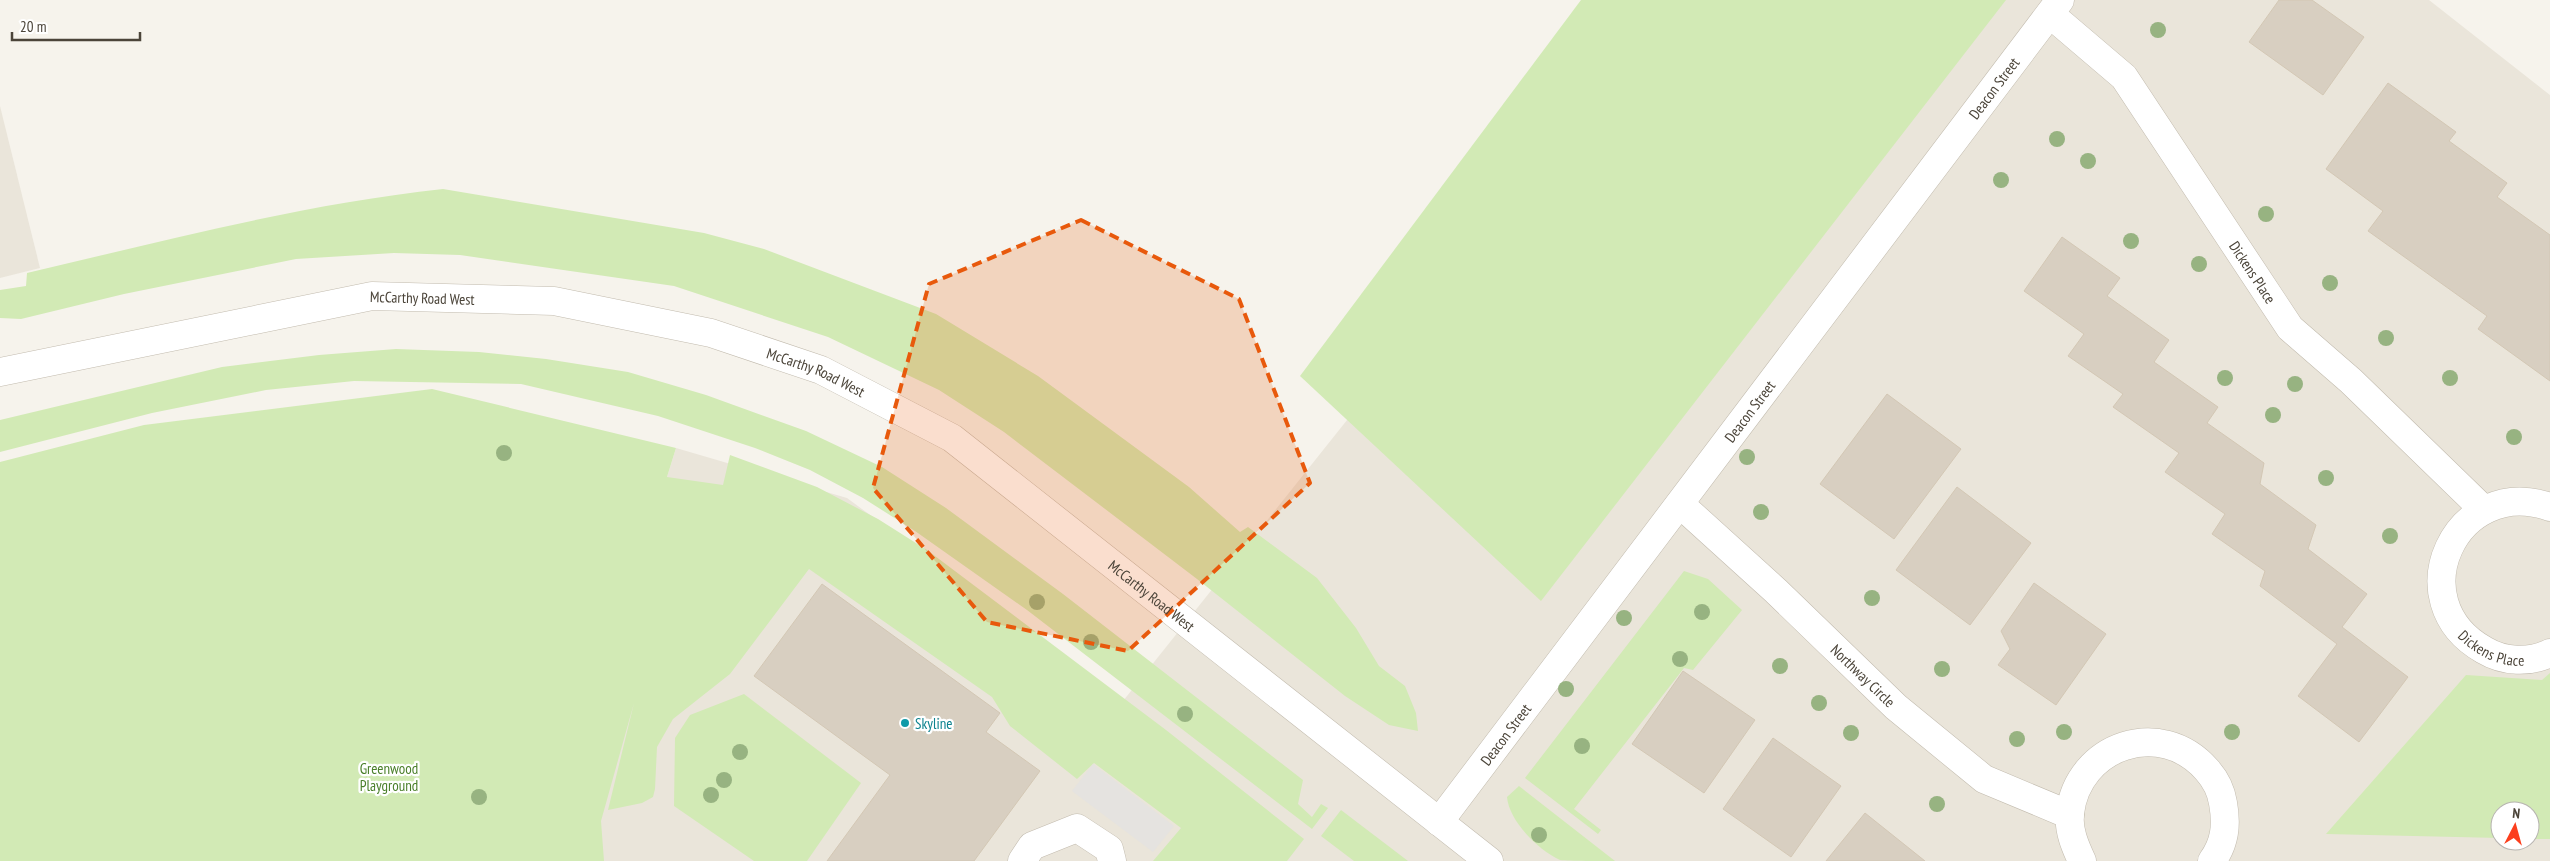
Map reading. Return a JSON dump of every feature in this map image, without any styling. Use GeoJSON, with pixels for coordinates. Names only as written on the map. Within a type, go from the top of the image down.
{"type":"FeatureCollection","features":[{"type":"Feature","properties":{"kind":"street","name":"Deacon Street"},"geometry":{"type":"LineString","coordinates":[[1439,822],[2055,7]]}},
{"type":"Feature","properties":{"kind":"street","name":"Dickens Place"},"geometry":{"type":"LineString","coordinates":[[2055,7],[2124,77],[2290,328],[2352,381],[2484,510]]}},
{"type":"Feature","properties":{"kind":"street","name":"McCarthy Road West"},"geometry":{"type":"LineString","coordinates":[[0,372],[372,296],[554,301],[711,333],[821,370],[952,438],[1489,861]]}},
{"type":"Feature","properties":{"kind":"street","name":"Dickens Place"},"geometry":{"type":"LineString","coordinates":[[2550,507],[2532,501],[2504,502],[2484,510],[2462,527],[2447,550],[2441,572],[2443,599],[2452,620],[2470,642],[2494,656],[2512,660],[2540,658],[2550,653]]}},
{"type":"Feature","properties":{"kind":"street","name":"Northway Circle"},"geometry":{"type":"LineString","coordinates":[[1680,504],[1776,591],[1896,707],[1984,779],[2070,814]]}},
{"type":"Feature","properties":{"kind":"street"},"geometry":{"type":"LineString","coordinates":[[2082,861],[2072,842],[2070,814],[2076,788],[2091,765],[2114,750],[2127,745],[2154,742],[2181,749],[2198,760],[2216,780],[2222,794],[2226,821],[2222,848],[2212,861]]}},
{"type":"Feature","properties":{"kind":"street"},"geometry":{"type":"LineString","coordinates":[[1022,861],[1032,846],[1077,828],[1109,849],[1112,861]]}},
{"type":"Feature","properties":{"kind":"highlighted area"},"geometry":{"type":"Polygon","coordinates":[[[1081,220],[1239,299],[1310,483],[1128,651],[987,622],[873,488],[929,284],[1081,220]]]}},
{"type":"Feature","properties":{"kind":"shaded area"},"geometry":{"type":"Polygon","coordinates":[[[1682,0],[2429,0],[2550,95],[2550,861],[548,861],[676,448],[847,498],[1123,701],[1682,0]]]}},
{"type":"Feature","properties":{"kind":"shaded area"},"geometry":{"type":"Polygon","coordinates":[[[0,106],[40,268],[0,278],[0,106]]]}},
{"type":"Feature","properties":{"kind":"shaded area"},"geometry":{"type":"Polygon","coordinates":[[[1093,764],[1174,826],[1153,852],[1072,791],[1093,764]]]}},
{"type":"Feature","properties":{"kind":"green space"},"geometry":{"type":"Polygon","coordinates":[[[1581,0],[2006,0],[1541,601],[1300,376],[1581,0]]]}},
{"type":"Feature","properties":{"kind":"green space"},"geometry":{"type":"Polygon","coordinates":[[[443,189],[704,233],[764,249],[936,314],[1038,376],[1189,487],[1240,532],[1248,527],[1317,578],[1356,628],[1379,666],[1405,686],[1416,713],[1418,731],[1389,725],[1345,696],[1197,579],[1004,432],[939,390],[828,337],[674,286],[460,255],[394,253],[296,259],[124,294],[21,319],[0,318],[0,290],[26,286],[27,273],[182,236],[286,214],[338,204],[443,189]]]}},
{"type":"Feature","properties":{"kind":"green space"},"geometry":{"type":"Polygon","coordinates":[[[396,349],[479,352],[546,359],[628,372],[706,395],[806,431],[882,467],[946,508],[1063,594],[1303,780],[1298,804],[1312,817],[1321,804],[1328,808],[1312,829],[1027,610],[915,531],[863,498],[810,470],[755,448],[658,416],[521,384],[354,381],[266,390],[152,413],[0,452],[0,420],[222,367],[319,355],[396,349]]]}},
{"type":"Feature","properties":{"kind":"green space","name":"Greenwood Playground"},"geometry":{"type":"Polygon","coordinates":[[[432,389],[676,448],[667,477],[723,485],[730,455],[817,487],[878,519],[927,550],[1166,730],[1304,839],[1287,861],[1153,861],[1181,828],[1094,763],[1077,779],[1010,726],[992,697],[809,569],[730,674],[673,719],[657,747],[653,797],[642,803],[608,810],[634,703],[601,821],[604,861],[0,861],[0,462],[144,425],[432,389]]]}},
{"type":"Feature","properties":{"kind":"green space"},"geometry":{"type":"Polygon","coordinates":[[[1684,571],[1708,579],[1742,610],[1693,670],[1684,668],[1574,809],[1601,830],[1598,834],[1525,778],[1684,571]]]}},
{"type":"Feature","properties":{"kind":"green space"},"geometry":{"type":"Polygon","coordinates":[[[2550,673],[2550,839],[2540,839],[2540,801],[2490,801],[2490,838],[2326,834],[2466,675],[2542,680],[2550,673]]]}},
{"type":"Feature","properties":{"kind":"green space"},"geometry":{"type":"Polygon","coordinates":[[[744,694],[861,783],[807,861],[754,861],[674,806],[675,738],[690,715],[744,694]]]}},
{"type":"Feature","properties":{"kind":"green space"},"geometry":{"type":"Polygon","coordinates":[[[1519,786],[1615,861],[1560,860],[1534,842],[1519,825],[1509,806],[1507,797],[1519,786]]]}},
{"type":"Feature","properties":{"kind":"green space"},"geometry":{"type":"Polygon","coordinates":[[[1341,810],[1408,861],[1354,861],[1321,836],[1341,810]]]}},
{"type":"Feature","properties":{"kind":"building"},"geometry":{"type":"Polygon","coordinates":[[[2279,0],[2312,0],[2364,37],[2323,95],[2249,42],[2279,0]]]}},
{"type":"Feature","properties":{"kind":"building"},"geometry":{"type":"Polygon","coordinates":[[[2388,83],[2456,132],[2449,141],[2507,183],[2497,197],[2550,235],[2550,381],[2478,329],[2487,316],[2368,231],[2383,211],[2326,169],[2388,83]]]}},
{"type":"Feature","properties":{"kind":"building"},"geometry":{"type":"Polygon","coordinates":[[[2062,237],[2120,278],[2107,296],[2169,340],[2154,362],[2218,407],[2207,423],[2264,463],[2260,484],[2316,525],[2308,549],[2367,594],[2342,627],[2408,677],[2359,742],[2298,696],[2337,644],[2260,586],[2265,571],[2212,534],[2225,514],[2165,472],[2179,453],[2113,407],[2123,394],[2068,356],[2084,334],[2024,291],[2062,237]]]}},
{"type":"Feature","properties":{"kind":"building"},"geometry":{"type":"Polygon","coordinates":[[[1887,394],[1961,449],[1894,539],[1820,484],[1887,394]]]}},
{"type":"Feature","properties":{"kind":"building"},"geometry":{"type":"Polygon","coordinates":[[[1957,487],[2031,543],[1970,625],[1896,570],[1957,487]]]}},
{"type":"Feature","properties":{"kind":"building"},"geometry":{"type":"Polygon","coordinates":[[[2034,583],[2106,634],[2056,705],[1998,665],[2010,649],[2001,631],[2034,583]]]}},
{"type":"Feature","properties":{"kind":"building","name":"Skyline"},"geometry":{"type":"Polygon","coordinates":[[[822,584],[1000,713],[986,732],[1040,771],[974,861],[827,861],[890,775],[754,676],[822,584]]]}},
{"type":"Feature","properties":{"kind":"building"},"geometry":{"type":"Polygon","coordinates":[[[1683,671],[1755,720],[1704,793],[1632,744],[1683,671]]]}},
{"type":"Feature","properties":{"kind":"building"},"geometry":{"type":"Polygon","coordinates":[[[1773,738],[1841,786],[1791,857],[1723,809],[1773,738]]]}},
{"type":"Feature","properties":{"kind":"building"},"geometry":{"type":"Polygon","coordinates":[[[1865,813],[1925,861],[1826,861],[1865,813]]]}},
{"type":"Feature","properties":{"kind":"place","name":"Skyline"},"geometry":{"type":"Point","coordinates":[905,723]}}]}
